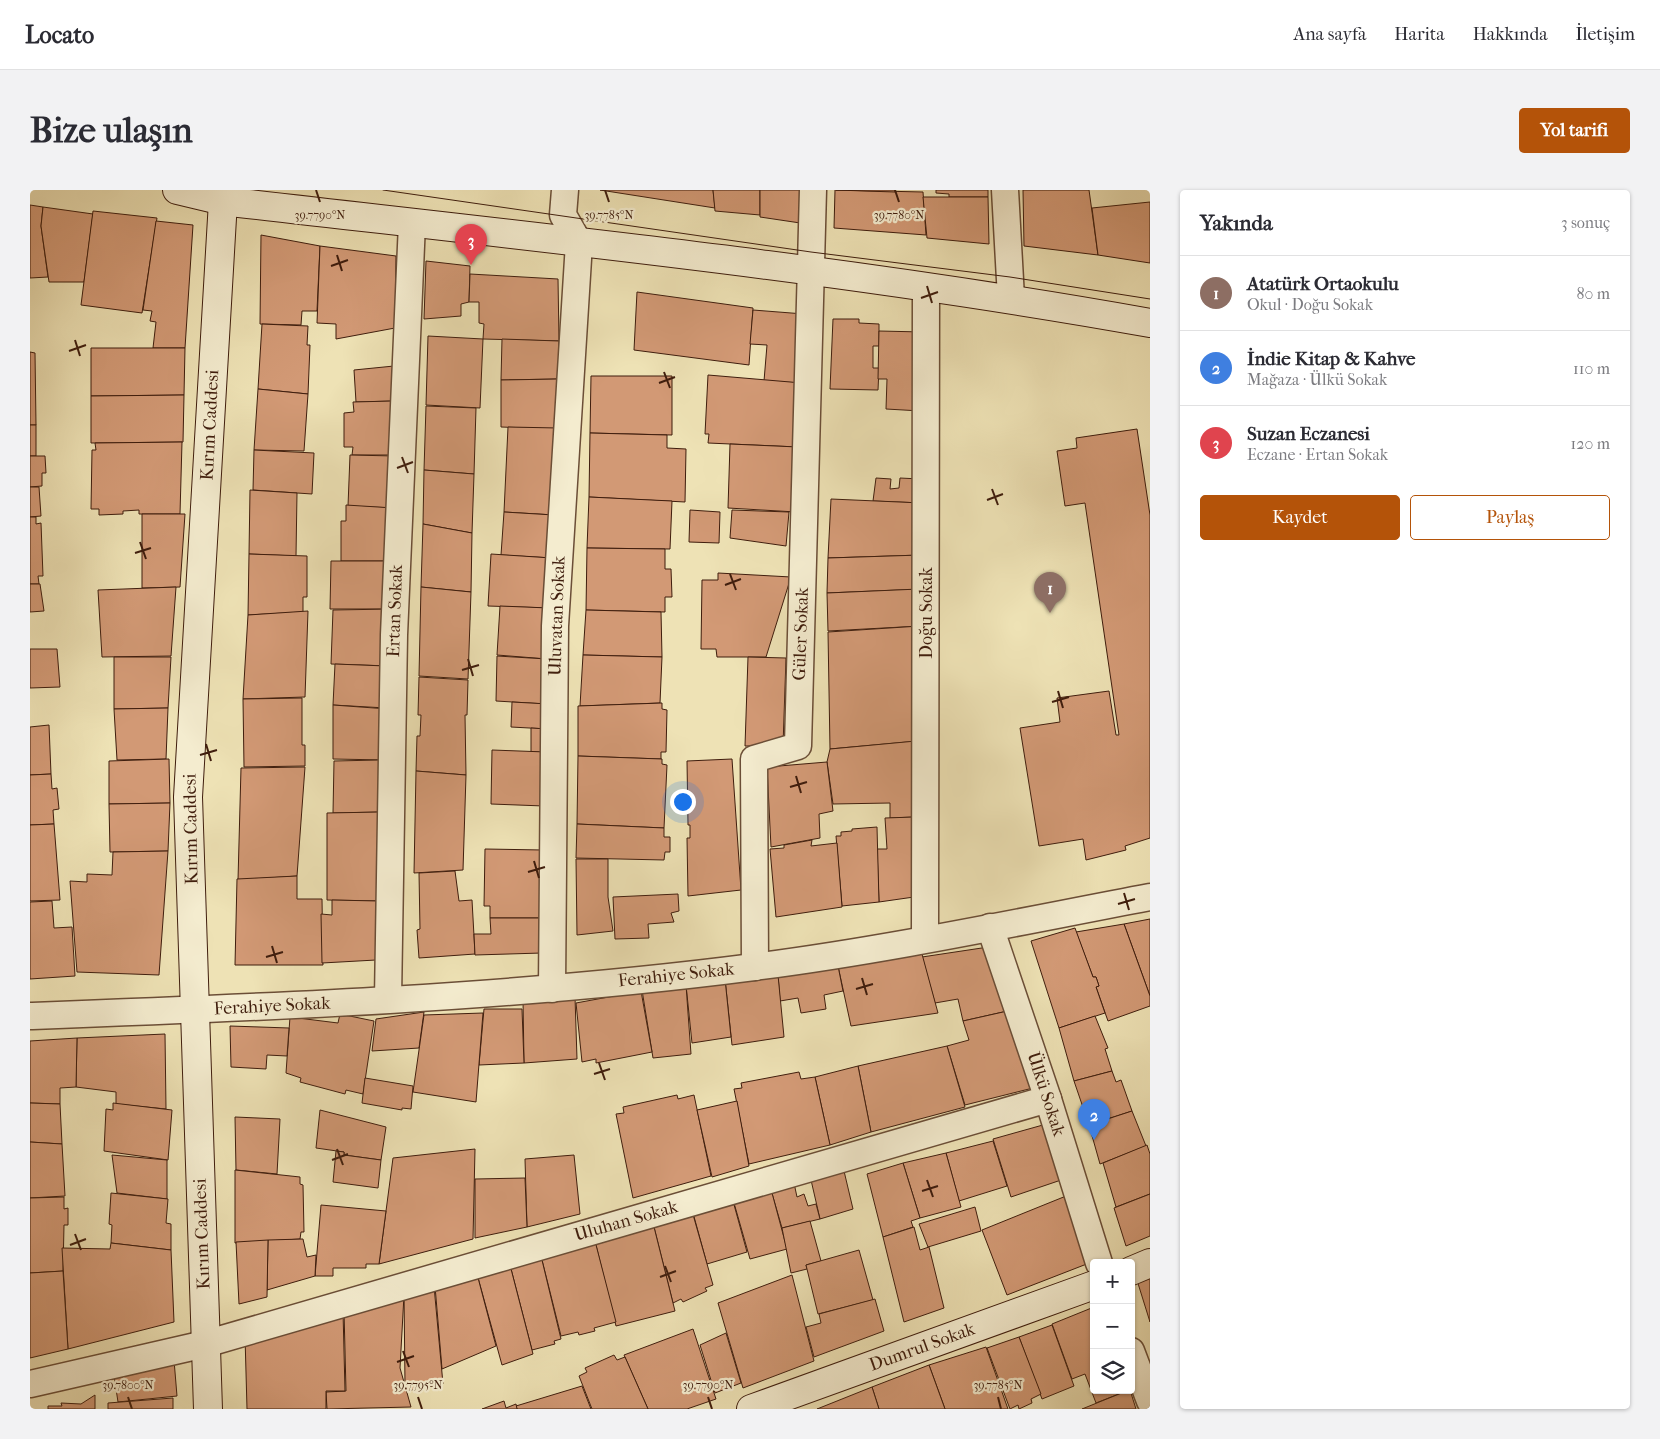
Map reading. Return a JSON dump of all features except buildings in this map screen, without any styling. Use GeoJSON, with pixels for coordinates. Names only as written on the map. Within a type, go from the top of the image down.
{"type":"FeatureCollection","features":[{"type":"Feature","properties":{"kind":"main road"},"geometry":{"type":"LineString","coordinates":[[177,190],[412,223],[810,270],[1011,298],[1150,323]]}},
{"type":"Feature","properties":{"kind":"main road","name":"Kırım Caddesi"},"geometry":{"type":"LineString","coordinates":[[208,1409],[188,797],[222,196]]}},
{"type":"Feature","properties":{"kind":"main road"},"geometry":{"type":"LineString","coordinates":[[1135,1269],[1150,1263]]}},
{"type":"Feature","properties":{"kind":"main road","name":"Dumrul Sokak"},"geometry":{"type":"LineString","coordinates":[[751,1409],[1090,1286]]}},
{"type":"Feature","properties":{"kind":"street"},"geometry":{"type":"LineString","coordinates":[[565,190],[563,215],[578,243]]}},
{"type":"Feature","properties":{"kind":"street"},"geometry":{"type":"LineString","coordinates":[[810,270],[813,190]]}},
{"type":"Feature","properties":{"kind":"street"},"geometry":{"type":"LineString","coordinates":[[1005,190],[1011,298]]}},
{"type":"Feature","properties":{"kind":"street","name":"Ertan Sokak"},"geometry":{"type":"LineString","coordinates":[[388,999],[394,635],[412,223]]}},
{"type":"Feature","properties":{"kind":"street","name":"Uluvatan Sokak"},"geometry":{"type":"LineString","coordinates":[[552,989],[555,626],[578,243]]}},
{"type":"Feature","properties":{"kind":"street","name":"Güler Sokak"},"geometry":{"type":"LineString","coordinates":[[755,967],[754,759],[798,746],[810,270]]}},
{"type":"Feature","properties":{"kind":"street","name":"Doğu Sokak"},"geometry":{"type":"LineString","coordinates":[[925,939],[926,287]]}},
{"type":"Feature","properties":{"kind":"street","name":"Ferahiye Sokak"},"geometry":{"type":"LineString","coordinates":[[30,1016],[196,1010],[552,989],[755,967],[925,939],[1150,897]]}},
{"type":"Feature","properties":{"kind":"street","name":"Ülkü Sokak"},"geometry":{"type":"LineString","coordinates":[[990,927],[1048,1099],[1098,1259]]}},
{"type":"Feature","properties":{"kind":"street"},"geometry":{"type":"LineString","coordinates":[[30,1384],[205,1344],[470,1258],[1048,1099]]}},
{"type":"Feature","properties":{"kind":"street"},"geometry":{"type":"LineString","coordinates":[[1135,1362],[1150,1401]]}},
{"type":"Feature","properties":{"kind":"tram line"},"geometry":{"type":"LineString","coordinates":[[383,190],[811,252],[1010,277],[1150,299]]}},
{"type":"Feature","properties":{"kind":"place","name":"Suzan Eczanesi"},"geometry":{"type":"Point","coordinates":[471,265]}},
{"type":"Feature","properties":{"kind":"place","name":"Atatürk Ortaokulu"},"geometry":{"type":"Point","coordinates":[1050,613]}},
{"type":"Feature","properties":{"kind":"place","name":"İndie Kitap & Kahve"},"geometry":{"type":"Point","coordinates":[1094,1140]}}]}
